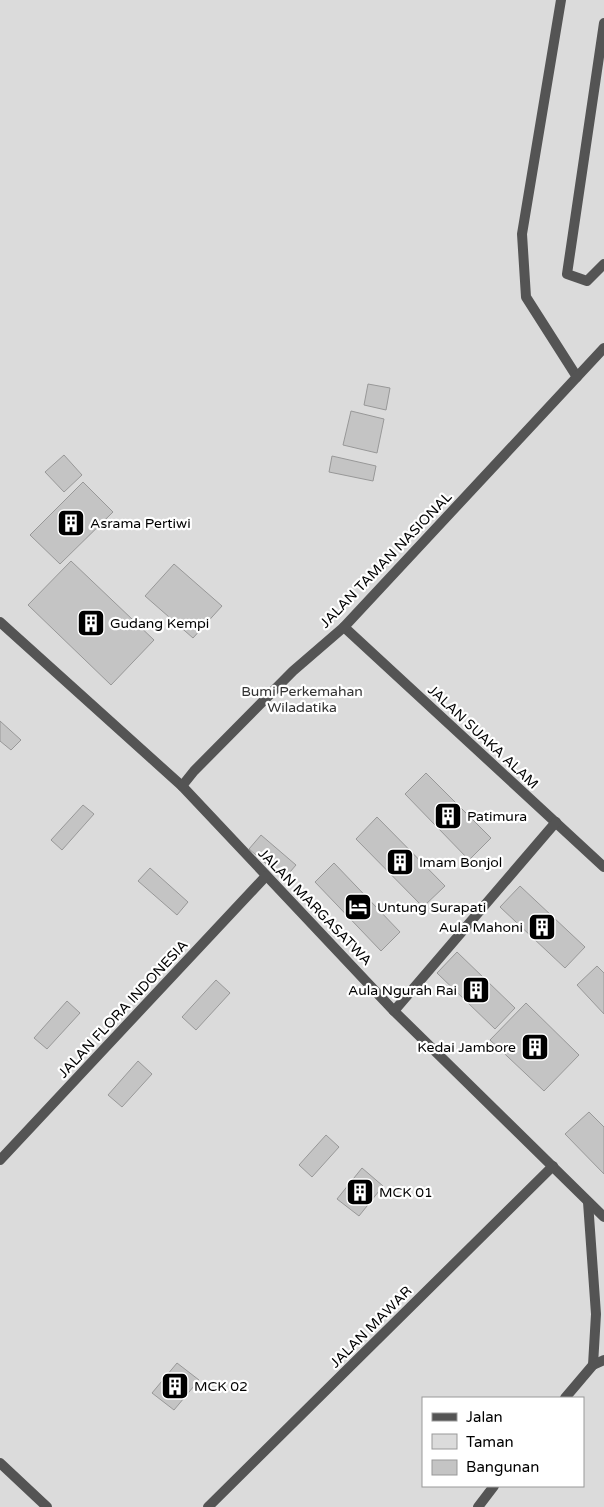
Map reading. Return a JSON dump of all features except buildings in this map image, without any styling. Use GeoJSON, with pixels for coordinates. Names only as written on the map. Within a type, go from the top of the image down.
{"type":"FeatureCollection","features":[{"type":"Feature","properties":{"kind":"street"},"geometry":{"type":"LineString","coordinates":[[561,0],[522,234],[526,297],[577,377]]}},
{"type":"Feature","properties":{"kind":"street"},"geometry":{"type":"LineString","coordinates":[[604,23],[567,274],[587,281],[604,264]]}},
{"type":"Feature","properties":{"kind":"street","name":"JALAN TAMAN NASIONAL"},"geometry":{"type":"LineString","coordinates":[[182,786],[194,771],[293,671],[344,627],[604,348]]}},
{"type":"Feature","properties":{"kind":"street","name":"JALAN MARGASATWA"},"geometry":{"type":"LineString","coordinates":[[0,622],[182,786],[394,1010],[604,1217]]}},
{"type":"Feature","properties":{"kind":"street","name":"JALAN SUAKA ALAM"},"geometry":{"type":"LineString","coordinates":[[344,627],[604,866]]}},
{"type":"Feature","properties":{"kind":"street"},"geometry":{"type":"LineString","coordinates":[[394,1010],[556,822]]}},
{"type":"Feature","properties":{"kind":"street","name":"JALAN FLORA INDONESIA"},"geometry":{"type":"LineString","coordinates":[[0,1160],[266,876]]}},
{"type":"Feature","properties":{"kind":"street","name":"JALAN MAWAR"},"geometry":{"type":"LineString","coordinates":[[208,1507],[554,1166]]}},
{"type":"Feature","properties":{"kind":"street"},"geometry":{"type":"LineString","coordinates":[[588,1202],[596,1314],[593,1365]]}},
{"type":"Feature","properties":{"kind":"street"},"geometry":{"type":"LineString","coordinates":[[566,1397],[593,1365],[604,1360]]}},
{"type":"Feature","properties":{"kind":"street"},"geometry":{"type":"LineString","coordinates":[[0,1463],[47,1507]]}},
{"type":"Feature","properties":{"kind":"street"},"geometry":{"type":"LineString","coordinates":[[478,1507],[493,1487]]}},
{"type":"Feature","properties":{"kind":"green space","name":"Bumi Perkemahan Wiladatika"},"geometry":{"type":"Polygon","coordinates":[[[0,0],[604,0],[604,1507],[0,1507],[0,0]]]}},
{"type":"Feature","properties":{"kind":"place","name":"Asrama Pertiwi"},"geometry":{"type":"Point","coordinates":[71,523]}},
{"type":"Feature","properties":{"kind":"place","name":"Gudang Kempi"},"geometry":{"type":"Point","coordinates":[91,623]}},
{"type":"Feature","properties":{"kind":"place","name":"Patimura"},"geometry":{"type":"Point","coordinates":[448,816]}},
{"type":"Feature","properties":{"kind":"place","name":"Imam Bonjol"},"geometry":{"type":"Point","coordinates":[400,862]}},
{"type":"Feature","properties":{"kind":"place","name":"Untung Surapati"},"geometry":{"type":"Point","coordinates":[358,907]}},
{"type":"Feature","properties":{"kind":"place","name":"Aula Mahoni"},"geometry":{"type":"Point","coordinates":[542,927]}},
{"type":"Feature","properties":{"kind":"place","name":"Aula Ngurah Rai"},"geometry":{"type":"Point","coordinates":[476,990]}},
{"type":"Feature","properties":{"kind":"place","name":"Kedai Jambore"},"geometry":{"type":"Point","coordinates":[535,1047]}},
{"type":"Feature","properties":{"kind":"place","name":"MCK 01"},"geometry":{"type":"Point","coordinates":[360,1192]}},
{"type":"Feature","properties":{"kind":"place","name":"MCK 02"},"geometry":{"type":"Point","coordinates":[175,1386]}}]}
